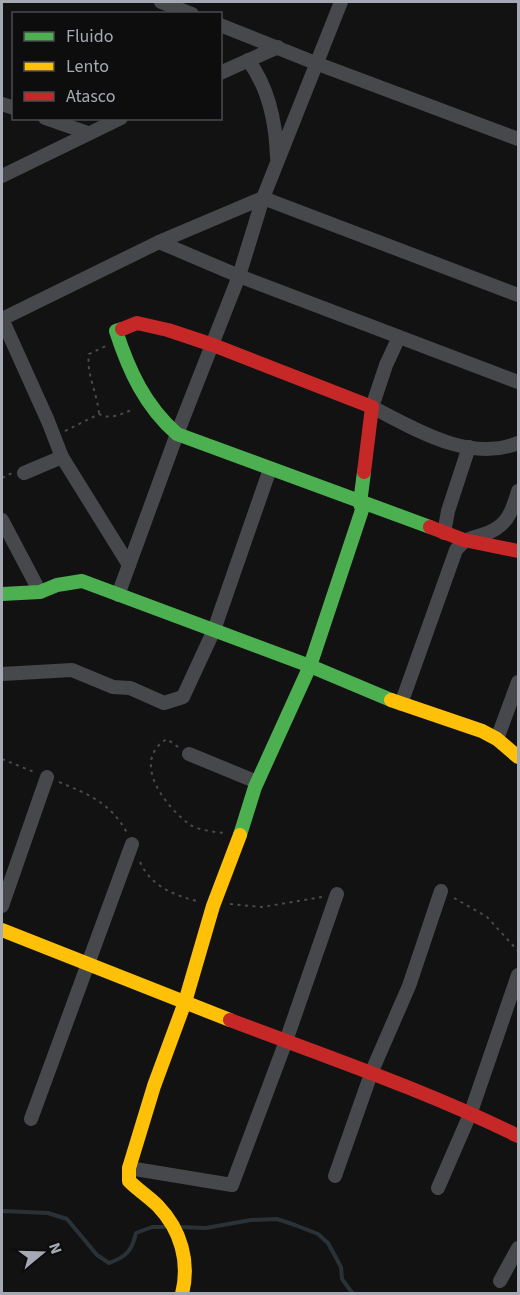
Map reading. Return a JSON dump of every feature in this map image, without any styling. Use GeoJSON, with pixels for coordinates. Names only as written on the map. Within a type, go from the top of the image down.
{"type":"FeatureCollection","features":[{"type":"Feature","properties":{"kind":"street"},"geometry":{"type":"LineString","coordinates":[[161,2],[187,12]]}},
{"type":"Feature","properties":{"kind":"street"},"geometry":{"type":"LineString","coordinates":[[118,595],[177,434],[239,276],[262,198],[318,64],[341,2]]}},
{"type":"Feature","properties":{"kind":"street"},"geometry":{"type":"LineString","coordinates":[[222,25],[318,64],[519,139]]}},
{"type":"Feature","properties":{"kind":"street"},"geometry":{"type":"LineString","coordinates":[[222,72],[278,47]]}},
{"type":"Feature","properties":{"kind":"street"},"geometry":{"type":"LineString","coordinates":[[248,60],[267,96],[277,142],[277,163]]}},
{"type":"Feature","properties":{"kind":"street"},"geometry":{"type":"LineString","coordinates":[[51,120],[88,133]]}},
{"type":"Feature","properties":{"kind":"street"},"geometry":{"type":"LineString","coordinates":[[2,176],[117,120]]}},
{"type":"Feature","properties":{"kind":"street"},"geometry":{"type":"LineString","coordinates":[[129,565],[62,457],[2,319],[159,242],[262,198],[519,295]]}},
{"type":"Feature","properties":{"kind":"street"},"geometry":{"type":"LineString","coordinates":[[159,242],[239,276],[519,382]]}},
{"type":"Feature","properties":{"kind":"street"},"geometry":{"type":"LineString","coordinates":[[519,443],[504,449],[489,450],[429,436],[372,407],[213,345],[168,330],[137,323],[116,331],[128,367],[148,404],[177,434],[464,540],[519,551]]}},
{"type":"Feature","properties":{"kind":"street"},"geometry":{"type":"LineString","coordinates":[[182,1293],[186,1279],[186,1264],[177,1235],[164,1213],[129,1181],[129,1168],[154,1086],[185,1002],[215,902],[257,782],[310,666],[362,510],[360,503],[372,407],[386,365],[399,337]]}},
{"type":"Feature","properties":{"kind":"street"},"geometry":{"type":"LineString","coordinates":[[444,533],[448,511],[469,447]]}},
{"type":"Feature","properties":{"kind":"street"},"geometry":{"type":"LineString","coordinates":[[24,473],[62,457]]}},
{"type":"Feature","properties":{"kind":"street"},"geometry":{"type":"LineString","coordinates":[[2,674],[72,670],[113,687],[130,688],[164,703],[183,697],[214,630],[270,469]]}},
{"type":"Feature","properties":{"kind":"street"},"geometry":{"type":"LineString","coordinates":[[401,704],[456,550],[464,540],[497,529],[508,518],[519,491]]}},
{"type":"Feature","properties":{"kind":"street"},"geometry":{"type":"LineString","coordinates":[[2,520],[40,592]]}},
{"type":"Feature","properties":{"kind":"street"},"geometry":{"type":"LineString","coordinates":[[2,594],[40,592],[57,585],[82,581],[310,666],[401,704],[482,731],[497,739],[519,757]]}},
{"type":"Feature","properties":{"kind":"street"},"geometry":{"type":"LineString","coordinates":[[497,739],[519,682]]}},
{"type":"Feature","properties":{"kind":"street"},"geometry":{"type":"LineString","coordinates":[[189,754],[257,782]]}},
{"type":"Feature","properties":{"kind":"street"},"geometry":{"type":"LineString","coordinates":[[2,906],[47,777]]}},
{"type":"Feature","properties":{"kind":"street"},"geometry":{"type":"LineString","coordinates":[[32,1119],[132,843]]}},
{"type":"Feature","properties":{"kind":"street"},"geometry":{"type":"LineString","coordinates":[[335,1176],[372,1071],[409,986],[441,891]]}},
{"type":"Feature","properties":{"kind":"street"},"geometry":{"type":"LineString","coordinates":[[129,1168],[232,1185],[286,1041],[337,894]]}},
{"type":"Feature","properties":{"kind":"street"},"geometry":{"type":"LineString","coordinates":[[2,930],[286,1041],[372,1071],[471,1112],[519,1136]]}},
{"type":"Feature","properties":{"kind":"street"},"geometry":{"type":"LineString","coordinates":[[438,1188],[471,1112],[519,975]]}},
{"type":"Feature","properties":{"kind":"street"},"geometry":{"type":"LineString","coordinates":[[500,1281],[519,1248]]}},
{"type":"Feature","properties":{"kind":"path"},"geometry":{"type":"LineString","coordinates":[[99,414],[97,396],[90,374],[89,354],[119,340]]}},
{"type":"Feature","properties":{"kind":"path"},"geometry":{"type":"LineString","coordinates":[[54,436],[99,414],[115,417],[148,404]]}},
{"type":"Feature","properties":{"kind":"path"},"geometry":{"type":"LineString","coordinates":[[167,739],[156,747],[151,764],[152,778],[167,801],[190,825],[239,836]]}},
{"type":"Feature","properties":{"kind":"path"},"geometry":{"type":"LineString","coordinates":[[2,759],[92,795],[108,806],[120,821],[146,874],[163,888],[187,898],[262,907],[337,894]]}},
{"type":"Feature","properties":{"kind":"path"},"geometry":{"type":"LineString","coordinates":[[441,891],[487,917],[519,951]]}},
{"type":"Feature","properties":{"kind":"waterway"},"geometry":{"type":"LineString","coordinates":[[2,1211],[48,1213],[67,1219],[97,1255],[109,1263],[127,1252],[136,1233],[152,1227],[166,1227]]}},
{"type":"Feature","properties":{"kind":"waterway"},"geometry":{"type":"LineString","coordinates":[[180,1227],[206,1228],[251,1220],[277,1219],[295,1225],[318,1234],[328,1243],[341,1267],[342,1279],[353,1294]]}},
{"type":"Feature","properties":{"kind":"traffic: fast"},"geometry":{"type":"LineString","coordinates":[[122,329],[116,331],[139,387],[156,412],[177,434],[430,527]]}},
{"type":"Feature","properties":{"kind":"traffic: fast"},"geometry":{"type":"LineString","coordinates":[[240,835],[255,787],[310,666],[362,510],[360,503],[364,472]]}},
{"type":"Feature","properties":{"kind":"traffic: fast"},"geometry":{"type":"LineString","coordinates":[[2,594],[40,592],[57,585],[82,581],[310,666],[391,700]]}},
{"type":"Feature","properties":{"kind":"traffic: slow"},"geometry":{"type":"LineString","coordinates":[[391,700],[482,731],[497,739],[518,757]]}},
{"type":"Feature","properties":{"kind":"traffic: slow"},"geometry":{"type":"LineString","coordinates":[[182,1294],[185,1270],[178,1236],[173,1225],[158,1206],[129,1181],[129,1168],[154,1086],[185,1002],[213,906],[240,835]]}},
{"type":"Feature","properties":{"kind":"traffic: slow"},"geometry":{"type":"LineString","coordinates":[[2,930],[230,1020]]}},
{"type":"Feature","properties":{"kind":"traffic: jam"},"geometry":{"type":"LineString","coordinates":[[122,329],[137,323],[168,330],[213,345],[372,407],[364,472]]}},
{"type":"Feature","properties":{"kind":"traffic: jam"},"geometry":{"type":"LineString","coordinates":[[430,527],[464,540],[518,551]]}},
{"type":"Feature","properties":{"kind":"traffic: jam"},"geometry":{"type":"LineString","coordinates":[[230,1020],[412,1089],[518,1136]]}}]}
